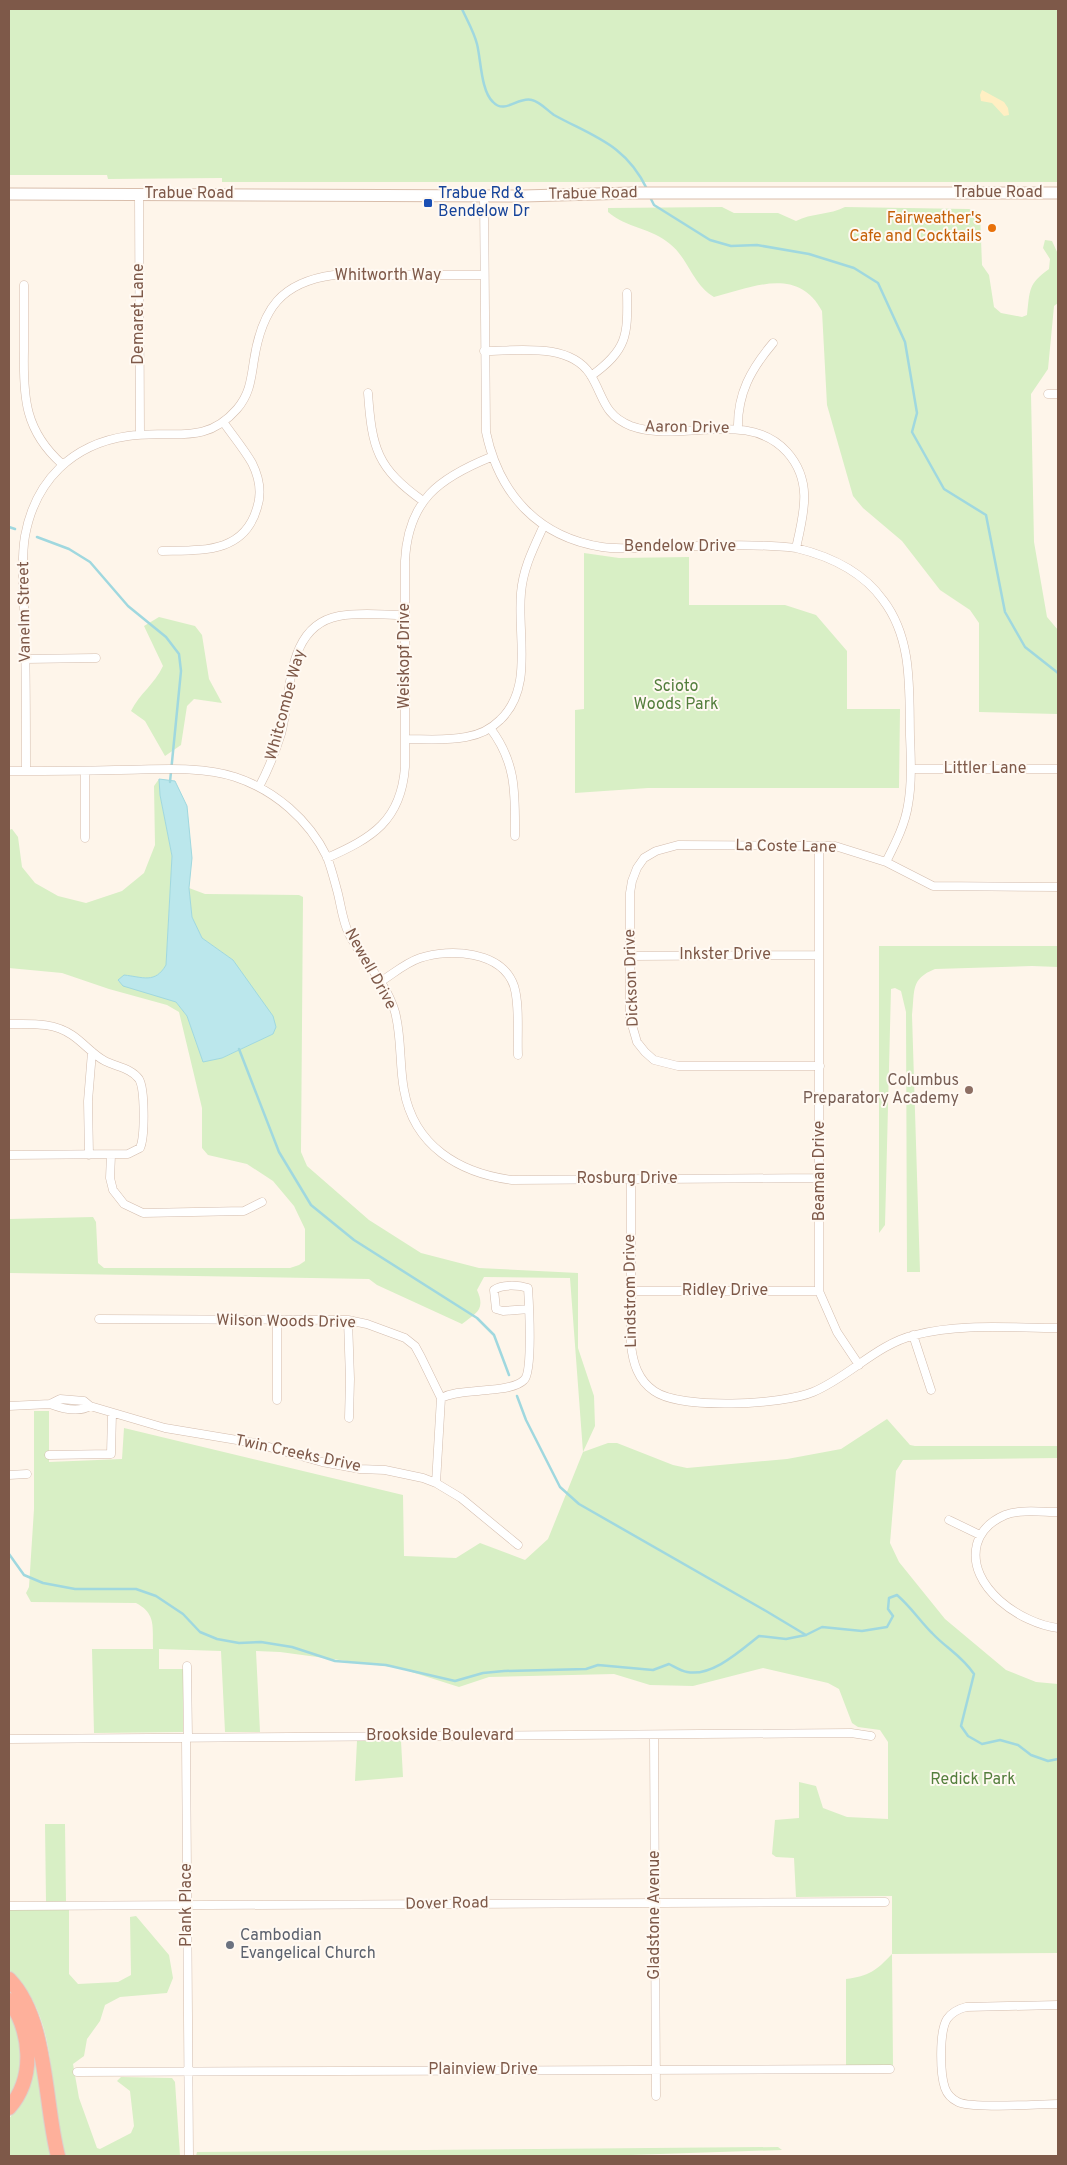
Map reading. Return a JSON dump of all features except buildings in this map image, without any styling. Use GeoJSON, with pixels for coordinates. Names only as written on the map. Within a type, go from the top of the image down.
{"type":"FeatureCollection","features":[{"type":"Feature","properties":{"kind":"highway"},"geometry":{"type":"LineString","coordinates":[[9,1979],[28,2006],[37,2033],[50,2121],[58,2156]]}},
{"type":"Feature","properties":{"kind":"highway"},"geometry":{"type":"LineString","coordinates":[[9,2000],[25,2030],[27,2061],[23,2082],[9,2108]]}},
{"type":"Feature","properties":{"kind":"main road","name":"Trabue Road"},"geometry":{"type":"LineString","coordinates":[[9,194],[1058,193]]}},
{"type":"Feature","properties":{"kind":"street","name":"Demaret Lane"},"geometry":{"type":"LineString","coordinates":[[139,194],[140,434]]}},
{"type":"Feature","properties":{"kind":"street","name":"Bendelow Drive"},"geometry":{"type":"LineString","coordinates":[[484,195],[486,432],[491,457],[512,496],[544,525],[569,538],[604,547],[796,548],[814,552],[840,564],[864,580],[884,600],[897,625],[906,651],[909,680],[911,769],[908,806],[896,842],[886,862]]}},
{"type":"Feature","properties":{"kind":"street","name":"Whitworth Way"},"geometry":{"type":"LineString","coordinates":[[62,464],[86,448],[114,438],[140,434],[198,434],[224,423],[238,408],[250,387],[261,330],[270,311],[280,298],[295,285],[321,276],[334,275],[484,276]]}},
{"type":"Feature","properties":{"kind":"street"},"geometry":{"type":"LineString","coordinates":[[24,285],[24,386],[26,404],[40,440],[62,464]]}},
{"type":"Feature","properties":{"kind":"street"},"geometry":{"type":"LineString","coordinates":[[591,376],[615,356],[625,337],[627,294]]}},
{"type":"Feature","properties":{"kind":"street"},"geometry":{"type":"LineString","coordinates":[[738,429],[738,412],[745,383],[757,362],[773,343]]}},
{"type":"Feature","properties":{"kind":"street","name":"Aaron Drive"},"geometry":{"type":"LineString","coordinates":[[484,351],[557,353],[578,362],[591,376],[605,405],[613,415],[631,426],[652,430],[738,429],[767,436],[775,441],[788,453],[799,469],[803,479],[806,500],[796,548]]}},
{"type":"Feature","properties":{"kind":"street"},"geometry":{"type":"LineString","coordinates":[[368,393],[374,443],[379,457],[395,479],[424,501]]}},
{"type":"Feature","properties":{"kind":"street"},"geometry":{"type":"LineString","coordinates":[[1048,394],[1058,394]]}},
{"type":"Feature","properties":{"kind":"street"},"geometry":{"type":"LineString","coordinates":[[162,551],[204,550],[223,546],[240,536],[253,521],[259,503],[259,484],[252,464],[224,423]]}},
{"type":"Feature","properties":{"kind":"street","name":"Weiskopf Drive"},"geometry":{"type":"LineString","coordinates":[[327,858],[369,837],[383,826],[392,814],[402,794],[405,739],[404,614],[406,545],[413,521],[424,501],[443,480],[454,473],[491,457]]}},
{"type":"Feature","properties":{"kind":"street","name":"Vanelm Street"},"geometry":{"type":"LineString","coordinates":[[26,771],[25,537],[38,496],[62,464]]}},
{"type":"Feature","properties":{"kind":"street"},"geometry":{"type":"LineString","coordinates":[[405,739],[467,737],[490,728],[505,715],[519,690],[520,594],[528,560],[544,525]]}},
{"type":"Feature","properties":{"kind":"street","name":"Whitcombe Way"},"geometry":{"type":"LineString","coordinates":[[259,787],[270,765],[281,733],[293,665],[304,639],[313,628],[326,620],[338,616],[404,614]]}},
{"type":"Feature","properties":{"kind":"street"},"geometry":{"type":"LineString","coordinates":[[25,659],[96,658]]}},
{"type":"Feature","properties":{"kind":"street"},"geometry":{"type":"LineString","coordinates":[[490,728],[503,747],[512,768],[515,836]]}},
{"type":"Feature","properties":{"kind":"street","name":"Newell Drive"},"geometry":{"type":"LineString","coordinates":[[9,771],[163,769],[235,776],[259,787],[280,800],[299,817],[315,836],[327,858],[348,932],[380,982],[394,1009],[400,1035],[404,1092],[410,1111],[425,1138],[440,1152]]}},
{"type":"Feature","properties":{"kind":"street","name":"Littler Lane"},"geometry":{"type":"LineString","coordinates":[[911,769],[1058,769]]}},
{"type":"Feature","properties":{"kind":"street"},"geometry":{"type":"LineString","coordinates":[[85,771],[85,838]]}},
{"type":"Feature","properties":{"kind":"street","name":"La Coste Lane"},"geometry":{"type":"LineString","coordinates":[[656,851],[678,845],[835,846],[886,862],[933,886],[1058,887]]}},
{"type":"Feature","properties":{"kind":"street","name":"Beaman Drive"},"geometry":{"type":"LineString","coordinates":[[819,846],[819,1291],[837,1332],[859,1365]]}},
{"type":"Feature","properties":{"kind":"street","name":"Dickson Drive"},"geometry":{"type":"LineString","coordinates":[[656,851],[644,858],[637,868],[630,893],[630,1018],[632,1030],[644,1052],[654,1060],[678,1066],[820,1066]]}},
{"type":"Feature","properties":{"kind":"street"},"geometry":{"type":"LineString","coordinates":[[380,982],[410,963],[431,955],[470,955],[487,958],[506,972],[514,986],[518,1055]]}},
{"type":"Feature","properties":{"kind":"street","name":"Inkster Drive"},"geometry":{"type":"LineString","coordinates":[[630,956],[820,955]]}},
{"type":"Feature","properties":{"kind":"street"},"geometry":{"type":"LineString","coordinates":[[9,1024],[41,1024],[58,1028],[72,1035],[107,1062],[132,1073],[138,1078],[142,1087],[141,1145],[133,1153],[111,1155],[9,1155]]}},
{"type":"Feature","properties":{"kind":"street"},"geometry":{"type":"LineString","coordinates":[[88,1155],[88,1101],[92,1052]]}},
{"type":"Feature","properties":{"kind":"street","name":"Rosburg Drive"},"geometry":{"type":"LineString","coordinates":[[440,1152],[474,1172],[512,1180],[820,1178]]}},
{"type":"Feature","properties":{"kind":"street"},"geometry":{"type":"LineString","coordinates":[[111,1155],[110,1178],[113,1190],[124,1204],[143,1213],[244,1210],[262,1202]]}},
{"type":"Feature","properties":{"kind":"street","name":"Lindstrom Drive"},"geometry":{"type":"LineString","coordinates":[[630,1179],[631,1345],[634,1364],[643,1380],[652,1390],[665,1398],[693,1402],[773,1402],[811,1393],[832,1384],[898,1340],[913,1335],[934,1330],[957,1328],[1058,1328]]}},
{"type":"Feature","properties":{"kind":"street"},"geometry":{"type":"LineString","coordinates":[[441,1398],[452,1394],[499,1389],[523,1382],[529,1370],[529,1309],[528,1288],[522,1286],[498,1287],[494,1290],[496,1309],[503,1311],[529,1309]]}},
{"type":"Feature","properties":{"kind":"street","name":"Ridley Drive"},"geometry":{"type":"LineString","coordinates":[[630,1291],[819,1291]]}},
{"type":"Feature","properties":{"kind":"street","name":"Wilson Woods Drive"},"geometry":{"type":"LineString","coordinates":[[99,1319],[348,1320],[389,1331],[405,1338],[415,1346],[441,1398],[436,1483]]}},
{"type":"Feature","properties":{"kind":"street"},"geometry":{"type":"LineString","coordinates":[[277,1320],[278,1400]]}},
{"type":"Feature","properties":{"kind":"street"},"geometry":{"type":"LineString","coordinates":[[348,1320],[349,1418]]}},
{"type":"Feature","properties":{"kind":"street"},"geometry":{"type":"LineString","coordinates":[[913,1335],[931,1390]]}},
{"type":"Feature","properties":{"kind":"street","name":"Twin Creeks Drive"},"geometry":{"type":"LineString","coordinates":[[9,1406],[50,1404],[60,1408],[83,1410],[90,1406],[97,1406],[112,1413],[165,1428],[255,1443],[322,1462],[360,1469],[385,1470],[423,1478],[436,1483],[485,1515],[518,1545]]}},
{"type":"Feature","properties":{"kind":"street"},"geometry":{"type":"LineString","coordinates":[[49,1454],[111,1454],[112,1413]]}},
{"type":"Feature","properties":{"kind":"street"},"geometry":{"type":"LineString","coordinates":[[9,1475],[27,1474]]}},
{"type":"Feature","properties":{"kind":"street"},"geometry":{"type":"LineString","coordinates":[[1058,1512],[1006,1514],[988,1525],[980,1535],[976,1549],[976,1566],[987,1588],[1017,1612],[1040,1625],[1058,1628]]}},
{"type":"Feature","properties":{"kind":"street"},"geometry":{"type":"LineString","coordinates":[[949,1520],[980,1535]]}},
{"type":"Feature","properties":{"kind":"street","name":"Plank Place"},"geometry":{"type":"LineString","coordinates":[[187,1666],[189,2156]]}},
{"type":"Feature","properties":{"kind":"street","name":"Brookside Boulevard"},"geometry":{"type":"LineString","coordinates":[[9,1739],[851,1733],[870,1736]]}},
{"type":"Feature","properties":{"kind":"street","name":"Gladstone Avenue"},"geometry":{"type":"LineString","coordinates":[[654,1735],[656,2096]]}},
{"type":"Feature","properties":{"kind":"street","name":"Dover Road"},"geometry":{"type":"LineString","coordinates":[[9,1906],[885,1902]]}},
{"type":"Feature","properties":{"kind":"street"},"geometry":{"type":"LineString","coordinates":[[1058,2006],[974,2006],[959,2009],[952,2012],[942,2033],[945,2088],[950,2096],[960,2103],[970,2105],[1058,2104]]}},
{"type":"Feature","properties":{"kind":"street","name":"Plainview Drive"},"geometry":{"type":"LineString","coordinates":[[77,2072],[890,2069]]}},
{"type":"Feature","properties":{"kind":"green space"},"geometry":{"type":"Polygon","coordinates":[[[9,9],[1058,9],[1058,182],[222,182],[222,178],[108,179],[107,175],[9,175],[9,9]]]}},
{"type":"Feature","properties":{"kind":"green space"},"geometry":{"type":"Polygon","coordinates":[[[722,207],[734,213],[778,213],[796,221],[845,207],[969,209],[980,213],[982,265],[989,275],[994,307],[1001,313],[1022,317],[1027,315],[1031,288],[1037,279],[1049,269],[1050,259],[1043,248],[1045,240],[1052,241],[1058,254],[1058,303],[1054,306],[1048,369],[1031,394],[1034,542],[1047,617],[1058,630],[1058,714],[979,712],[979,623],[970,610],[940,590],[902,541],[863,508],[853,496],[827,405],[822,311],[812,297],[800,288],[788,284],[774,283],[714,297],[701,286],[682,256],[670,244],[655,235],[623,222],[608,212],[608,208],[722,207]]]}},
{"type":"Feature","properties":{"kind":"green space","name":"Scioto Woods Park"},"geometry":{"type":"Polygon","coordinates":[[[584,553],[619,558],[689,557],[689,605],[785,605],[816,615],[847,651],[847,709],[900,709],[899,788],[648,788],[575,793],[575,710],[584,709],[584,553]]]}},
{"type":"Feature","properties":{"kind":"green space"},"geometry":{"type":"Polygon","coordinates":[[[159,617],[195,626],[202,635],[209,679],[222,703],[194,699],[187,706],[181,745],[165,756],[145,721],[131,711],[163,666],[144,626],[159,617]]]}},
{"type":"Feature","properties":{"kind":"green space"},"geometry":{"type":"Polygon","coordinates":[[[159,779],[160,795],[172,856],[166,965],[162,971],[153,977],[143,978],[124,975],[118,981],[176,1002],[187,1016],[203,1061],[222,1058],[273,1034],[233,960],[202,938],[192,917],[189,888],[205,894],[299,895],[303,897],[301,1152],[307,1166],[369,1220],[421,1253],[479,1268],[578,1273],[578,1348],[594,1396],[595,1426],[583,1452],[570,1278],[484,1277],[477,1290],[480,1297],[480,1307],[475,1314],[462,1324],[377,1285],[369,1279],[9,1273],[9,1219],[93,1217],[96,1222],[98,1263],[104,1268],[290,1268],[305,1261],[305,1229],[294,1206],[273,1181],[247,1164],[208,1155],[202,1148],[202,1108],[179,1012],[167,1005],[109,989],[62,973],[9,968],[9,830],[12,829],[18,837],[22,867],[35,883],[58,896],[86,903],[122,891],[144,873],[155,845],[154,786],[159,779]]]}},
{"type":"Feature","properties":{"kind":"green space"},"geometry":{"type":"Polygon","coordinates":[[[879,946],[1058,946],[1058,967],[935,969],[921,977],[915,987],[912,1015],[920,1272],[907,1272],[906,1012],[901,991],[895,988],[891,989],[885,1225],[879,1233],[879,946]]]}},
{"type":"Feature","properties":{"kind":"green space","name":"Redick Park"},"geometry":{"type":"Polygon","coordinates":[[[34,1411],[49,1411],[49,1462],[122,1459],[124,1428],[403,1495],[404,1556],[456,1558],[480,1543],[525,1560],[548,1539],[583,1452],[608,1443],[617,1443],[673,1465],[687,1468],[787,1459],[841,1449],[887,1419],[910,1445],[915,1446],[1058,1446],[1058,1458],[903,1460],[896,1471],[890,1543],[899,1562],[945,1619],[1006,1670],[1036,1682],[1058,1684],[1058,1953],[892,1954],[892,1896],[796,1897],[794,1858],[776,1857],[772,1854],[775,1820],[799,1818],[799,1782],[816,1786],[823,1808],[847,1817],[888,1819],[888,1742],[880,1730],[858,1727],[852,1723],[839,1689],[828,1683],[763,1668],[693,1686],[650,1685],[614,1674],[489,1677],[459,1687],[399,1668],[280,1652],[256,1651],[260,1732],[225,1732],[221,1651],[159,1649],[159,1669],[183,1669],[183,1732],[94,1733],[92,1649],[153,1649],[153,1628],[150,1617],[143,1607],[136,1603],[31,1602],[26,1593],[29,1587],[34,1509],[34,1411]]]}},
{"type":"Feature","properties":{"kind":"green space"},"geometry":{"type":"Polygon","coordinates":[[[357,1741],[401,1741],[403,1777],[355,1781],[357,1741]]]}},
{"type":"Feature","properties":{"kind":"green space"},"geometry":{"type":"Polygon","coordinates":[[[45,1824],[65,1824],[66,1902],[46,1902],[45,1824]]]}},
{"type":"Feature","properties":{"kind":"green space"},"geometry":{"type":"Polygon","coordinates":[[[9,1909],[69,1909],[69,1974],[78,1984],[118,1982],[131,1975],[130,1917],[136,1916],[169,1955],[173,1978],[167,1993],[120,1997],[105,2005],[100,2021],[87,2039],[84,2056],[73,2064],[79,2098],[97,2148],[100,2149],[131,2133],[134,2126],[130,2091],[117,2081],[121,2077],[172,2078],[175,2082],[180,2156],[65,2156],[59,2132],[50,2057],[45,2033],[37,2010],[26,1989],[9,1970],[9,1909]]]}},
{"type":"Feature","properties":{"kind":"green space"},"geometry":{"type":"Polygon","coordinates":[[[892,1954],[893,2066],[846,2066],[846,1979],[872,1972],[892,1954]]]}},
{"type":"Feature","properties":{"kind":"green space"},"geometry":{"type":"Polygon","coordinates":[[[9,2012],[19,2033],[21,2058],[16,2083],[9,2098],[9,2012]]]}},
{"type":"Feature","properties":{"kind":"green space"},"geometry":{"type":"Polygon","coordinates":[[[35,2057],[53,2156],[9,2156],[9,2119],[18,2106],[33,2058],[35,2057]]]}},
{"type":"Feature","properties":{"kind":"green space"},"geometry":{"type":"Polygon","coordinates":[[[778,2147],[782,2150],[601,2156],[196,2156],[197,2152],[778,2147]]]}},
{"type":"Feature","properties":{"kind":"sand"},"geometry":{"type":"Polygon","coordinates":[[[982,90],[1004,102],[1008,108],[1009,115],[1004,116],[992,103],[981,101],[980,95],[982,90]]]}},
{"type":"Feature","properties":{"kind":"water"},"geometry":{"type":"Polygon","coordinates":[[[159,779],[175,781],[187,806],[192,858],[189,888],[192,917],[202,938],[233,960],[273,1016],[276,1027],[273,1034],[222,1058],[203,1062],[187,1016],[176,1002],[123,986],[118,980],[124,975],[143,978],[153,977],[162,971],[166,965],[172,856],[160,795],[159,779]]]}},
{"type":"Feature","properties":{"kind":"waterway"},"geometry":{"type":"LineString","coordinates":[[462,9],[476,40],[486,91],[493,102],[502,107],[527,99],[538,102],[554,115],[607,143],[629,162],[647,189]]}},
{"type":"Feature","properties":{"kind":"waterway"},"geometry":{"type":"LineString","coordinates":[[650,197],[654,205],[710,240],[731,246],[757,245],[809,254],[854,268],[878,283],[905,342],[917,413],[912,432],[944,489],[986,515],[1005,612],[1025,647],[1058,673]]}},
{"type":"Feature","properties":{"kind":"waterway"},"geometry":{"type":"LineString","coordinates":[[9,527],[15,529]]}},
{"type":"Feature","properties":{"kind":"waterway"},"geometry":{"type":"LineString","coordinates":[[37,537],[69,549],[90,562],[128,606],[166,637],[179,654],[181,671],[170,782]]}},
{"type":"Feature","properties":{"kind":"waterway"},"geometry":{"type":"LineString","coordinates":[[239,1049],[279,1152],[311,1205],[354,1240],[477,1318],[494,1335],[509,1375]]}},
{"type":"Feature","properties":{"kind":"waterway"},"geometry":{"type":"LineString","coordinates":[[517,1396],[526,1420],[560,1487],[579,1504],[806,1635]]}},
{"type":"Feature","properties":{"kind":"waterway"},"geometry":{"type":"LineString","coordinates":[[9,1554],[24,1575],[43,1583],[75,1589],[136,1589],[156,1596],[183,1614],[200,1632],[217,1639],[239,1643],[261,1642],[292,1647],[335,1661],[386,1665],[455,1681],[483,1673],[586,1669],[598,1665],[653,1670],[669,1664],[680,1670],[696,1673],[716,1667],[759,1636],[786,1639],[806,1635],[822,1627],[862,1631],[887,1627],[893,1616],[888,1609],[889,1598],[897,1595],[974,1674],[961,1726],[968,1736],[982,1744],[1000,1740],[1018,1745],[1031,1755],[1048,1761],[1058,1759]]}},
{"type":"Feature","properties":{"kind":"place","name":"Trabue Rd & Bendelow Dr"},"geometry":{"type":"Point","coordinates":[428,203]}},
{"type":"Feature","properties":{"kind":"place","name":"Fairweather's Cafe and Cocktails"},"geometry":{"type":"Point","coordinates":[992,228]}},
{"type":"Feature","properties":{"kind":"place","name":"Columbus Preparatory Academy"},"geometry":{"type":"Point","coordinates":[969,1090]}},
{"type":"Feature","properties":{"kind":"place","name":"Cambodian Evangelical Church"},"geometry":{"type":"Point","coordinates":[230,1945]}}]}
